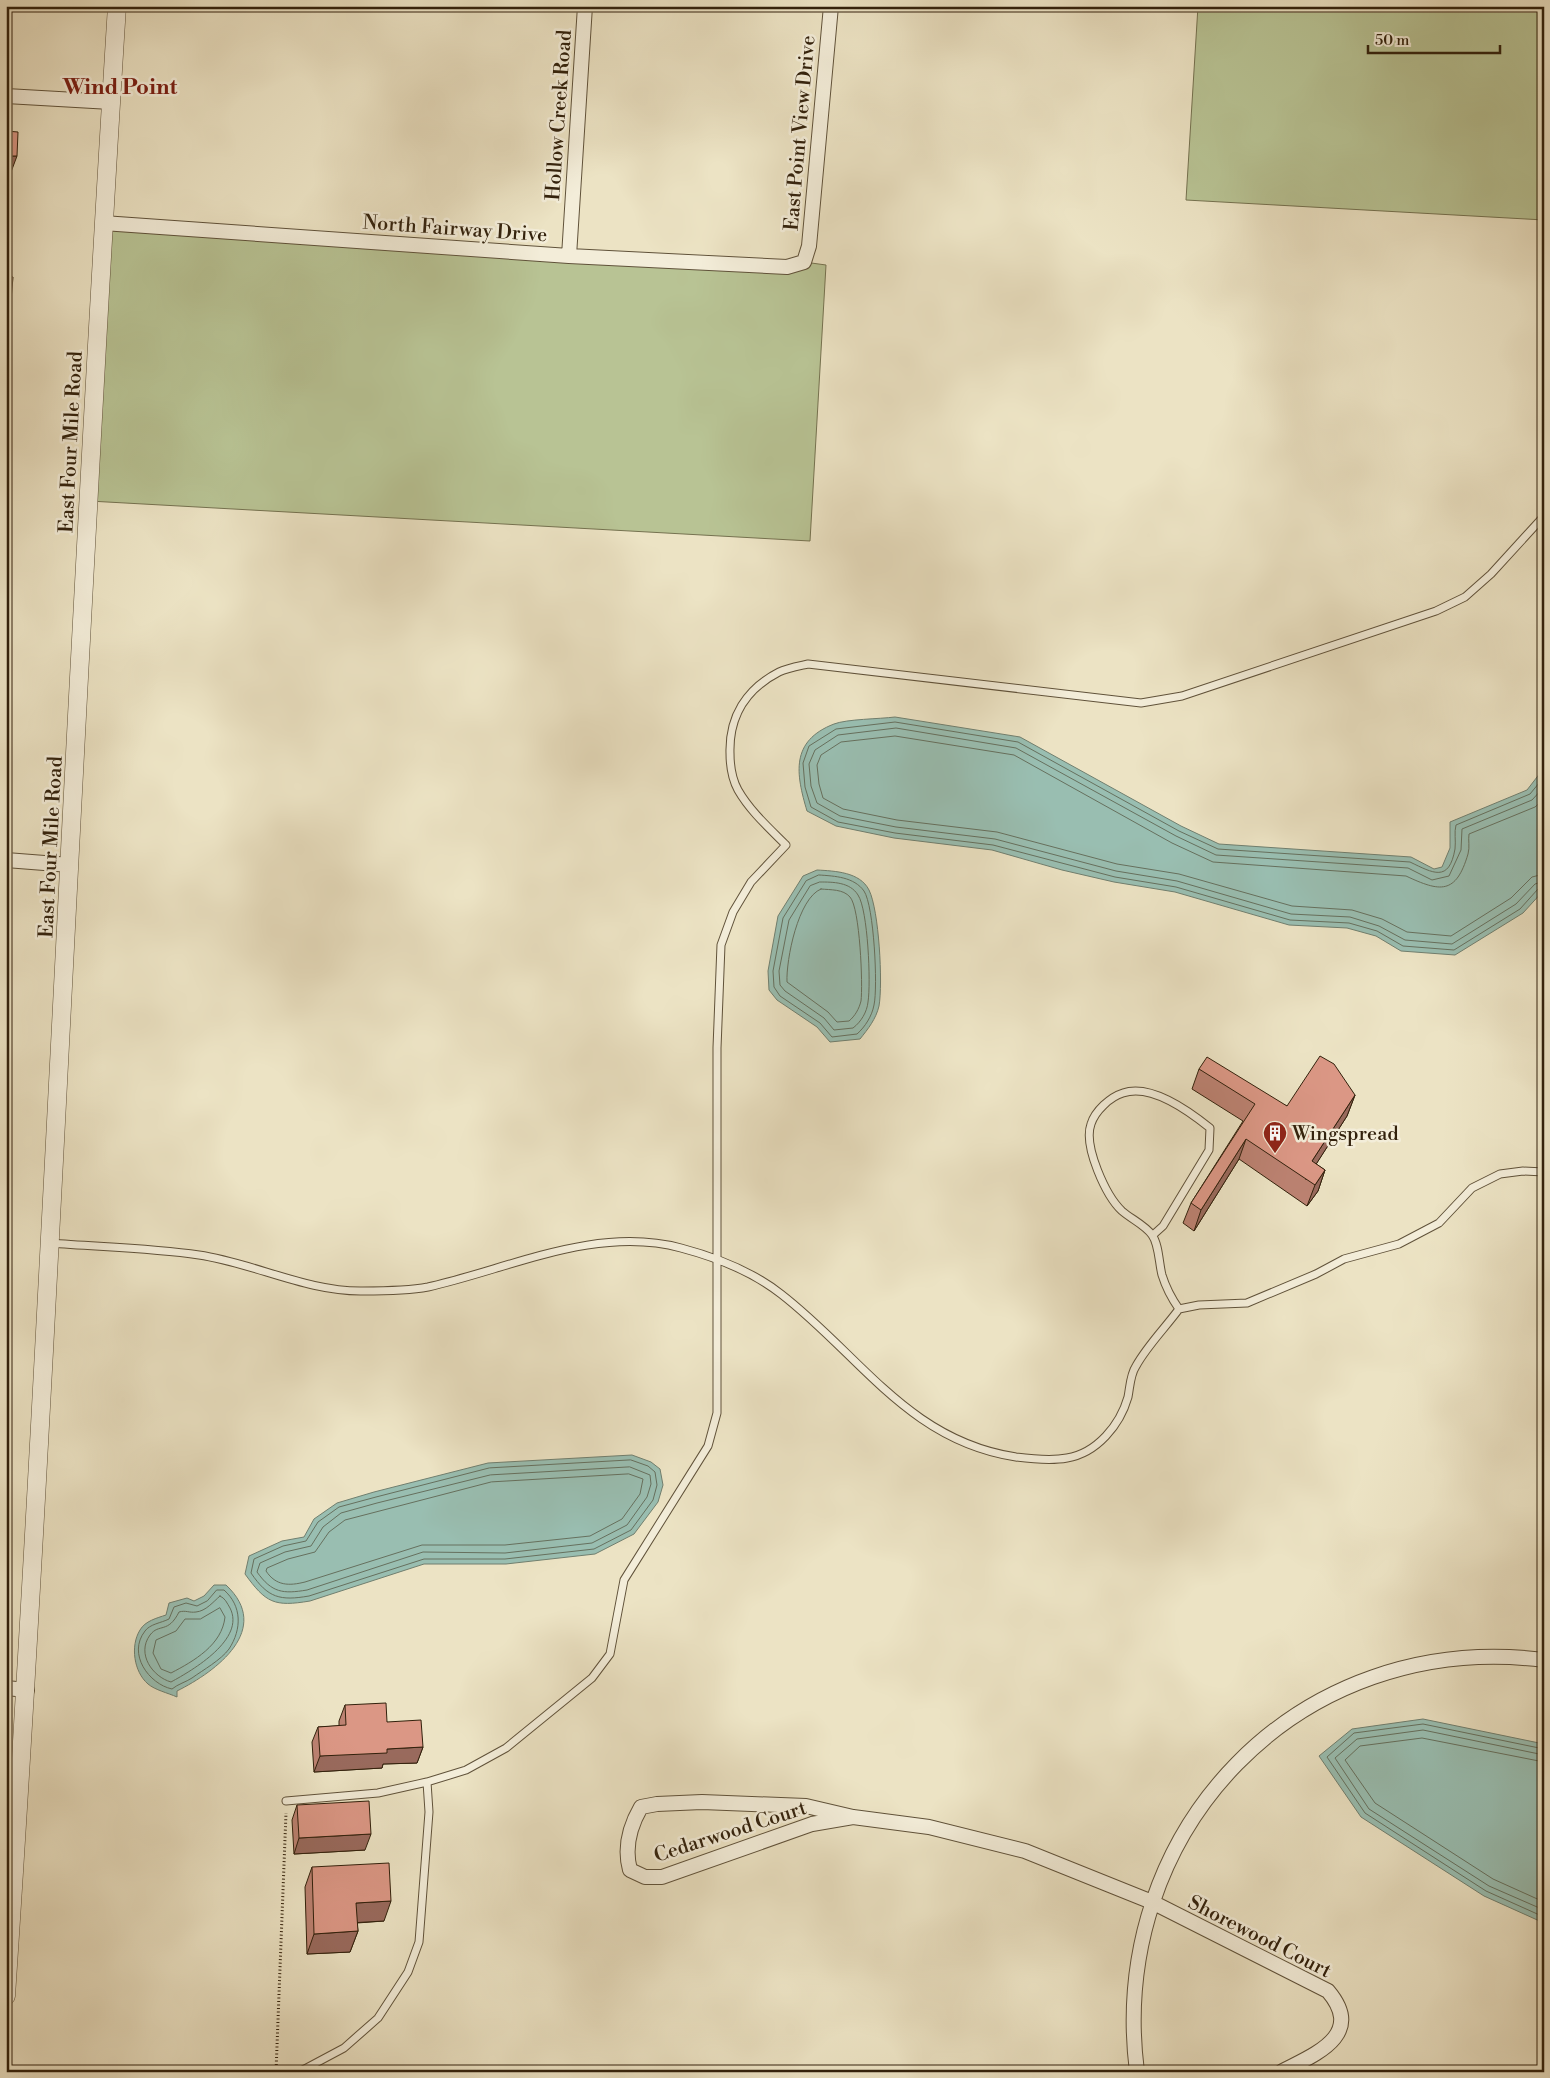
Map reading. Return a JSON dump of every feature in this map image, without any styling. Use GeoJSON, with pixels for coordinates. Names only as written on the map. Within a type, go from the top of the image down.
{"type":"FeatureCollection","features":[{"type":"Feature","properties":{"kind":"street","name":"East Four Mile Road"},"geometry":{"type":"LineString","coordinates":[[6,1996],[27,1690],[117,6]]}},
{"type":"Feature","properties":{"kind":"street","name":"Hollow Creek Road"},"geometry":{"type":"LineString","coordinates":[[569,256],[585,6]]}},
{"type":"Feature","properties":{"kind":"street","name":"East Point View Drive"},"geometry":{"type":"LineString","coordinates":[[804,262],[808,246],[831,6]]}},
{"type":"Feature","properties":{"kind":"street"},"geometry":{"type":"LineString","coordinates":[[6,96],[111,102]]}},
{"type":"Feature","properties":{"kind":"street","name":"North Fairway Drive"},"geometry":{"type":"LineString","coordinates":[[104,223],[569,256],[787,267],[804,262]]}},
{"type":"Feature","properties":{"kind":"street"},"geometry":{"type":"LineString","coordinates":[[6,860],[70,864]]}},
{"type":"Feature","properties":{"kind":"street"},"geometry":{"type":"LineString","coordinates":[[1137,2072],[1133,1998],[1142,1938],[1152,1902],[1180,1838],[1211,1794],[1249,1752],[1302,1711],[1360,1682],[1414,1665],[1483,1657],[1544,1660]]}},
{"type":"Feature","properties":{"kind":"street"},"geometry":{"type":"LineString","coordinates":[[6,1688],[27,1690]]}},
{"type":"Feature","properties":{"kind":"street","name":"Cedarwood Court"},"geometry":{"type":"LineString","coordinates":[[853,1817],[812,1824],[662,1878],[644,1876],[630,1870],[626,1856],[632,1822],[641,1807],[657,1804],[702,1802],[806,1806],[853,1817],[929,1827],[1025,1851],[1152,1902]]}},
{"type":"Feature","properties":{"kind":"street","name":"Shorewood Court"},"geometry":{"type":"LineString","coordinates":[[1152,1902],[1320,1986],[1336,2001],[1340,2012],[1340,2024],[1336,2038],[1327,2048],[1281,2072]]}},
{"type":"Feature","properties":{"kind":"lane"},"geometry":{"type":"LineString","coordinates":[[286,1802],[378,1793],[427,1782],[466,1770],[506,1748],[592,1678],[610,1654],[624,1580],[708,1446],[717,1413],[719,1262],[717,1048],[721,946],[733,912],[751,882],[786,845],[755,814],[737,788],[730,765],[730,739],[735,714],[752,691],[779,672],[808,664],[1141,703],[1182,696],[1436,611],[1465,597],[1491,574],[1544,516]]}},
{"type":"Feature","properties":{"kind":"lane"},"geometry":{"type":"LineString","coordinates":[[1153,1235],[1163,1226],[1209,1150],[1210,1128],[1186,1108],[1138,1089],[1122,1093],[1107,1101],[1091,1124],[1090,1145],[1106,1189],[1121,1210],[1153,1235],[1162,1275],[1170,1296],[1179,1309]]}},
{"type":"Feature","properties":{"kind":"lane"},"geometry":{"type":"LineString","coordinates":[[50,1243],[200,1255],[322,1286],[357,1291],[425,1288],[559,1251],[617,1242],[681,1248],[744,1271],[779,1292],[927,1425],[971,1446],[1001,1455],[1031,1459],[1065,1458],[1081,1455],[1095,1447],[1107,1436],[1126,1403],[1134,1367],[1179,1309],[1199,1305],[1247,1303],[1316,1274],[1344,1259],[1399,1244],[1439,1223],[1472,1188],[1500,1174],[1522,1171],[1544,1172]]}},
{"type":"Feature","properties":{"kind":"lane"},"geometry":{"type":"LineString","coordinates":[[299,2072],[344,2048],[378,2018],[408,1972],[419,1942],[429,1812],[427,1782]]}},
{"type":"Feature","properties":{"kind":"path"},"geometry":{"type":"LineString","coordinates":[[276,2072],[286,1802]]}},
{"type":"Feature","properties":{"kind":"green space"},"geometry":{"type":"Polygon","coordinates":[[[1198,6],[1544,6],[1544,220],[1186,200],[1198,6]]]}},
{"type":"Feature","properties":{"kind":"green space"},"geometry":{"type":"Polygon","coordinates":[[[103,223],[569,256],[804,262],[826,265],[810,541],[89,501],[103,223]]]}},
{"type":"Feature","properties":{"kind":"water"},"geometry":{"type":"Polygon","coordinates":[[[895,717],[1020,737],[1181,826],[1219,844],[1411,857],[1434,869],[1442,867],[1450,848],[1450,822],[1527,790],[1544,768],[1544,890],[1523,913],[1455,955],[1401,951],[1376,936],[1347,928],[1289,925],[1175,892],[1114,882],[1062,870],[992,850],[894,838],[836,826],[807,811],[799,772],[803,749],[810,740],[820,731],[840,722],[895,717]]]}},
{"type":"Feature","properties":{"kind":"water"},"geometry":{"type":"Polygon","coordinates":[[[817,870],[839,872],[860,879],[869,890],[872,900],[878,929],[880,995],[876,1015],[860,1039],[830,1042],[817,1027],[777,1000],[769,990],[768,971],[778,916],[803,876],[817,870]]]}},
{"type":"Feature","properties":{"kind":"water"},"geometry":{"type":"Polygon","coordinates":[[[632,1455],[651,1462],[660,1469],[663,1485],[658,1502],[634,1534],[595,1554],[506,1564],[424,1564],[310,1601],[298,1603],[272,1601],[252,1584],[245,1574],[249,1556],[282,1541],[304,1537],[314,1519],[337,1503],[488,1463],[632,1455]]]}},
{"type":"Feature","properties":{"kind":"water"},"geometry":{"type":"Polygon","coordinates":[[[214,1585],[226,1585],[239,1601],[244,1617],[242,1633],[234,1647],[208,1672],[193,1683],[177,1691],[177,1697],[151,1686],[139,1673],[135,1658],[135,1644],[140,1630],[148,1622],[166,1615],[169,1603],[187,1598],[194,1601],[204,1596],[214,1585]]]}},
{"type":"Feature","properties":{"kind":"water"},"geometry":{"type":"Polygon","coordinates":[[[1423,1719],[1544,1744],[1544,1923],[1484,1896],[1361,1817],[1319,1756],[1352,1729],[1423,1719]]]}},
{"type":"Feature","properties":{"kind":"building"},"geometry":{"type":"Polygon","coordinates":[[[6,131],[18,132],[17,156],[6,156],[6,131]]]}},
{"type":"Feature","properties":{"kind":"building"},"geometry":{"type":"Polygon","coordinates":[[[6,256],[8,257],[6,274],[6,256]]]}},
{"type":"Feature","properties":{"kind":"building"},"geometry":{"type":"Polygon","coordinates":[[[6,276],[13,277],[11,300],[6,299],[6,276]]]}},
{"type":"Feature","properties":{"kind":"building","name":"Wingspread"},"geometry":{"type":"Polygon","coordinates":[[[1320,1056],[1334,1064],[1355,1095],[1312,1161],[1325,1170],[1315,1185],[1246,1139],[1201,1210],[1191,1203],[1255,1104],[1199,1069],[1207,1057],[1287,1106],[1320,1056]]]}},
{"type":"Feature","properties":{"kind":"building"},"geometry":{"type":"Polygon","coordinates":[[[386,1703],[387,1722],[421,1720],[423,1747],[387,1749],[387,1753],[320,1756],[318,1727],[346,1725],[345,1705],[386,1703]]]}},
{"type":"Feature","properties":{"kind":"building"},"geometry":{"type":"Polygon","coordinates":[[[369,1801],[371,1834],[299,1838],[297,1805],[369,1801]]]}},
{"type":"Feature","properties":{"kind":"building"},"geometry":{"type":"Polygon","coordinates":[[[389,1863],[391,1901],[356,1903],[358,1931],[314,1934],[312,1867],[389,1863]]]}},
{"type":"Feature","properties":{"kind":"place","name":"Wingspread"},"geometry":{"type":"Point","coordinates":[1275,1154]}},
{"type":"Feature","properties":{"kind":"district","name":"Wind Point"},"geometry":{"type":"Point","coordinates":[120,86]}}]}
